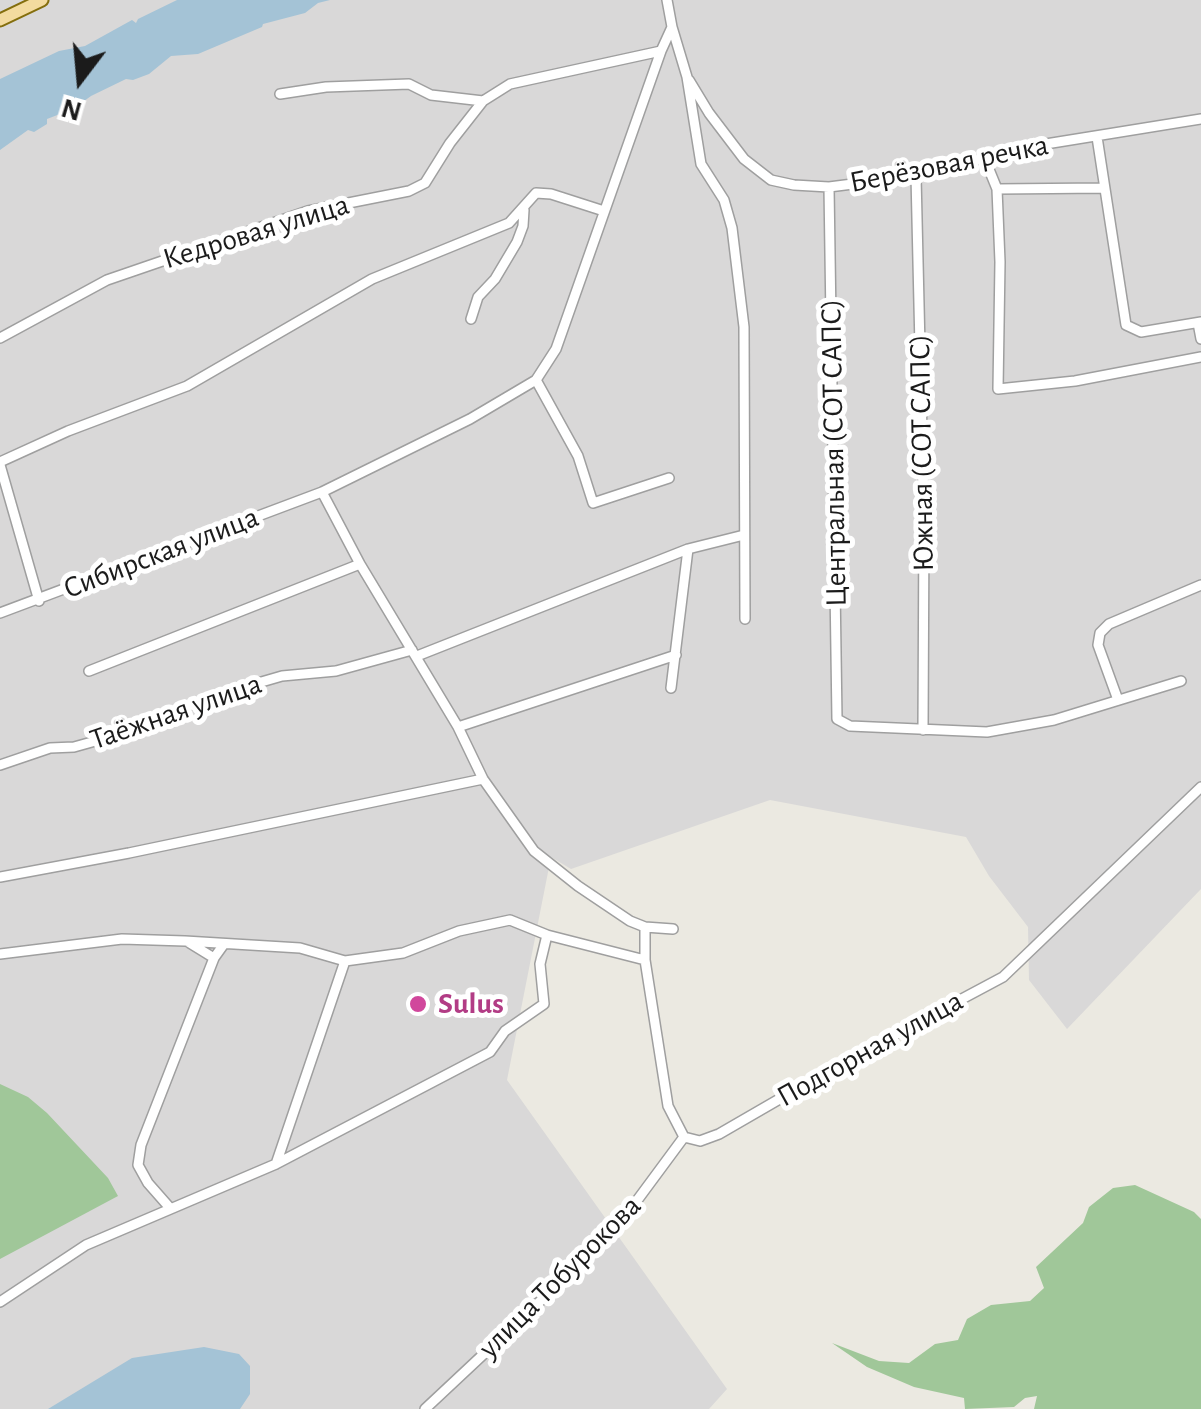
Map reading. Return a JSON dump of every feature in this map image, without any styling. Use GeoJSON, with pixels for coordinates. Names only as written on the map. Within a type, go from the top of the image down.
{"type":"FeatureCollection","features":[{"type":"Feature","properties":{"kind":"main road"},"geometry":{"type":"LineString","coordinates":[[0,20],[42,0]]}},
{"type":"Feature","properties":{"kind":"street"},"geometry":{"type":"LineString","coordinates":[[667,0],[687,76],[697,151],[707,176],[724,200],[744,326],[744,619]]}},
{"type":"Feature","properties":{"kind":"street"},"geometry":{"type":"LineString","coordinates":[[669,478],[592,503],[578,456],[536,380],[556,348],[672,26]]}},
{"type":"Feature","properties":{"kind":"street"},"geometry":{"type":"LineString","coordinates":[[280,94],[409,84],[431,94],[484,101],[510,84],[660,51]]}},
{"type":"Feature","properties":{"kind":"street","name":"Берёзовая речка"},"geometry":{"type":"LineString","coordinates":[[687,76],[708,113],[744,159],[771,180],[794,185],[829,186],[916,176],[1020,148],[1201,119]]}},
{"type":"Feature","properties":{"kind":"street","name":"Кедровая улица"},"geometry":{"type":"LineString","coordinates":[[0,338],[108,280],[308,211],[409,190],[425,183],[450,143],[484,101]]}},
{"type":"Feature","properties":{"kind":"street"},"geometry":{"type":"LineString","coordinates":[[1097,137],[1122,314],[1132,330],[1141,332],[1199,322],[1201,339]]}},
{"type":"Feature","properties":{"kind":"street"},"geometry":{"type":"LineString","coordinates":[[984,157],[997,188],[998,389],[1074,381],[1201,357]]}},
{"type":"Feature","properties":{"kind":"street","name":"Южная (СОТ САПС)"},"geometry":{"type":"LineString","coordinates":[[916,176],[924,555],[923,730]]}},
{"type":"Feature","properties":{"kind":"street","name":"Центральная (СОТ САПС)"},"geometry":{"type":"LineString","coordinates":[[829,186],[837,719],[850,726],[923,730]]}},
{"type":"Feature","properties":{"kind":"street"},"geometry":{"type":"LineString","coordinates":[[997,188],[1104,188]]}},
{"type":"Feature","properties":{"kind":"street"},"geometry":{"type":"LineString","coordinates":[[471,320],[478,297],[495,279],[518,242],[530,197],[544,193],[604,211]]}},
{"type":"Feature","properties":{"kind":"street"},"geometry":{"type":"LineString","coordinates":[[40,600],[0,464],[68,430],[187,386],[372,279],[494,230],[524,210]]}},
{"type":"Feature","properties":{"kind":"street","name":"Сибирская улица"},"geometry":{"type":"LineString","coordinates":[[0,613],[322,492],[470,419],[536,380]]}},
{"type":"Feature","properties":{"kind":"street"},"geometry":{"type":"LineString","coordinates":[[322,492],[360,564],[458,727],[483,779],[534,852],[578,886],[645,927],[673,929]]}},
{"type":"Feature","properties":{"kind":"street","name":"Таёжная улица"},"geometry":{"type":"LineString","coordinates":[[0,765],[50,748],[74,748],[220,694],[282,676],[336,671],[414,653],[688,549],[744,535]]}},
{"type":"Feature","properties":{"kind":"street"},"geometry":{"type":"LineString","coordinates":[[671,688],[688,549]]}},
{"type":"Feature","properties":{"kind":"street"},"geometry":{"type":"LineString","coordinates":[[89,670],[360,564]]}},
{"type":"Feature","properties":{"kind":"street"},"geometry":{"type":"LineString","coordinates":[[1118,700],[1098,645],[1100,633],[1109,624],[1201,585]]}},
{"type":"Feature","properties":{"kind":"street"},"geometry":{"type":"LineString","coordinates":[[458,727],[676,655]]}},
{"type":"Feature","properties":{"kind":"street"},"geometry":{"type":"LineString","coordinates":[[923,730],[987,732],[1054,720],[1181,681]]}},
{"type":"Feature","properties":{"kind":"street"},"geometry":{"type":"LineString","coordinates":[[0,876],[483,779]]}},
{"type":"Feature","properties":{"kind":"street","name":"Подгорная улица"},"geometry":{"type":"LineString","coordinates":[[684,1136],[700,1140],[718,1134],[1003,977],[1201,787]]}},
{"type":"Feature","properties":{"kind":"street"},"geometry":{"type":"LineString","coordinates":[[0,954],[122,939],[186,940],[300,948],[345,961],[420,949],[434,940],[485,923],[510,920],[547,935],[646,960]]}},
{"type":"Feature","properties":{"kind":"street"},"geometry":{"type":"LineString","coordinates":[[645,927],[646,960],[668,1106],[684,1136]]}},
{"type":"Feature","properties":{"kind":"street"},"geometry":{"type":"LineString","coordinates":[[0,1302],[86,1246],[276,1164],[490,1052],[512,1025],[540,1010],[544,999],[540,964],[547,935]]}},
{"type":"Feature","properties":{"kind":"street"},"geometry":{"type":"LineString","coordinates":[[186,940],[214,958]]}},
{"type":"Feature","properties":{"kind":"street"},"geometry":{"type":"LineString","coordinates":[[170,1208],[138,1165],[141,1146],[214,958],[224,944]]}},
{"type":"Feature","properties":{"kind":"street"},"geometry":{"type":"LineString","coordinates":[[276,1164],[345,961]]}},
{"type":"Feature","properties":{"kind":"street","name":"улица Тобурокова"},"geometry":{"type":"LineString","coordinates":[[425,1409],[613,1233],[684,1136]]}},
{"type":"Feature","properties":{"kind":"shaded area"},"geometry":{"type":"Polygon","coordinates":[[[0,0],[1201,0],[1201,889],[1067,1029],[1029,980],[1028,927],[989,876],[966,837],[770,800],[571,869],[551,857],[507,1080],[727,1389],[709,1409],[0,1409],[0,0]]]}},
{"type":"Feature","properties":{"kind":"green space"},"geometry":{"type":"Polygon","coordinates":[[[0,1084],[28,1097],[47,1113],[108,1178],[118,1196],[0,1259],[0,1084]]]}},
{"type":"Feature","properties":{"kind":"green space"},"geometry":{"type":"Polygon","coordinates":[[[1135,1185],[1194,1212],[1201,1219],[1201,1409],[1034,1409],[1037,1396],[1025,1398],[1014,1407],[965,1409],[964,1398],[914,1387],[867,1367],[832,1343],[879,1361],[909,1363],[935,1344],[958,1340],[967,1319],[991,1305],[1030,1301],[1044,1288],[1036,1267],[1083,1223],[1089,1207],[1113,1188],[1135,1185]]]}},
{"type":"Feature","properties":{"kind":"water"},"geometry":{"type":"Polygon","coordinates":[[[177,0],[330,0],[305,13],[263,24],[198,54],[171,56],[149,74],[126,79],[91,96],[0,150],[0,79],[59,51],[85,46],[177,0]]]}},
{"type":"Feature","properties":{"kind":"water"},"geometry":{"type":"Polygon","coordinates":[[[204,1347],[239,1354],[250,1366],[250,1394],[240,1409],[48,1409],[132,1358],[204,1347]]]}},
{"type":"Feature","properties":{"kind":"place","name":"Sulus"},"geometry":{"type":"Point","coordinates":[418,1004]}}]}
